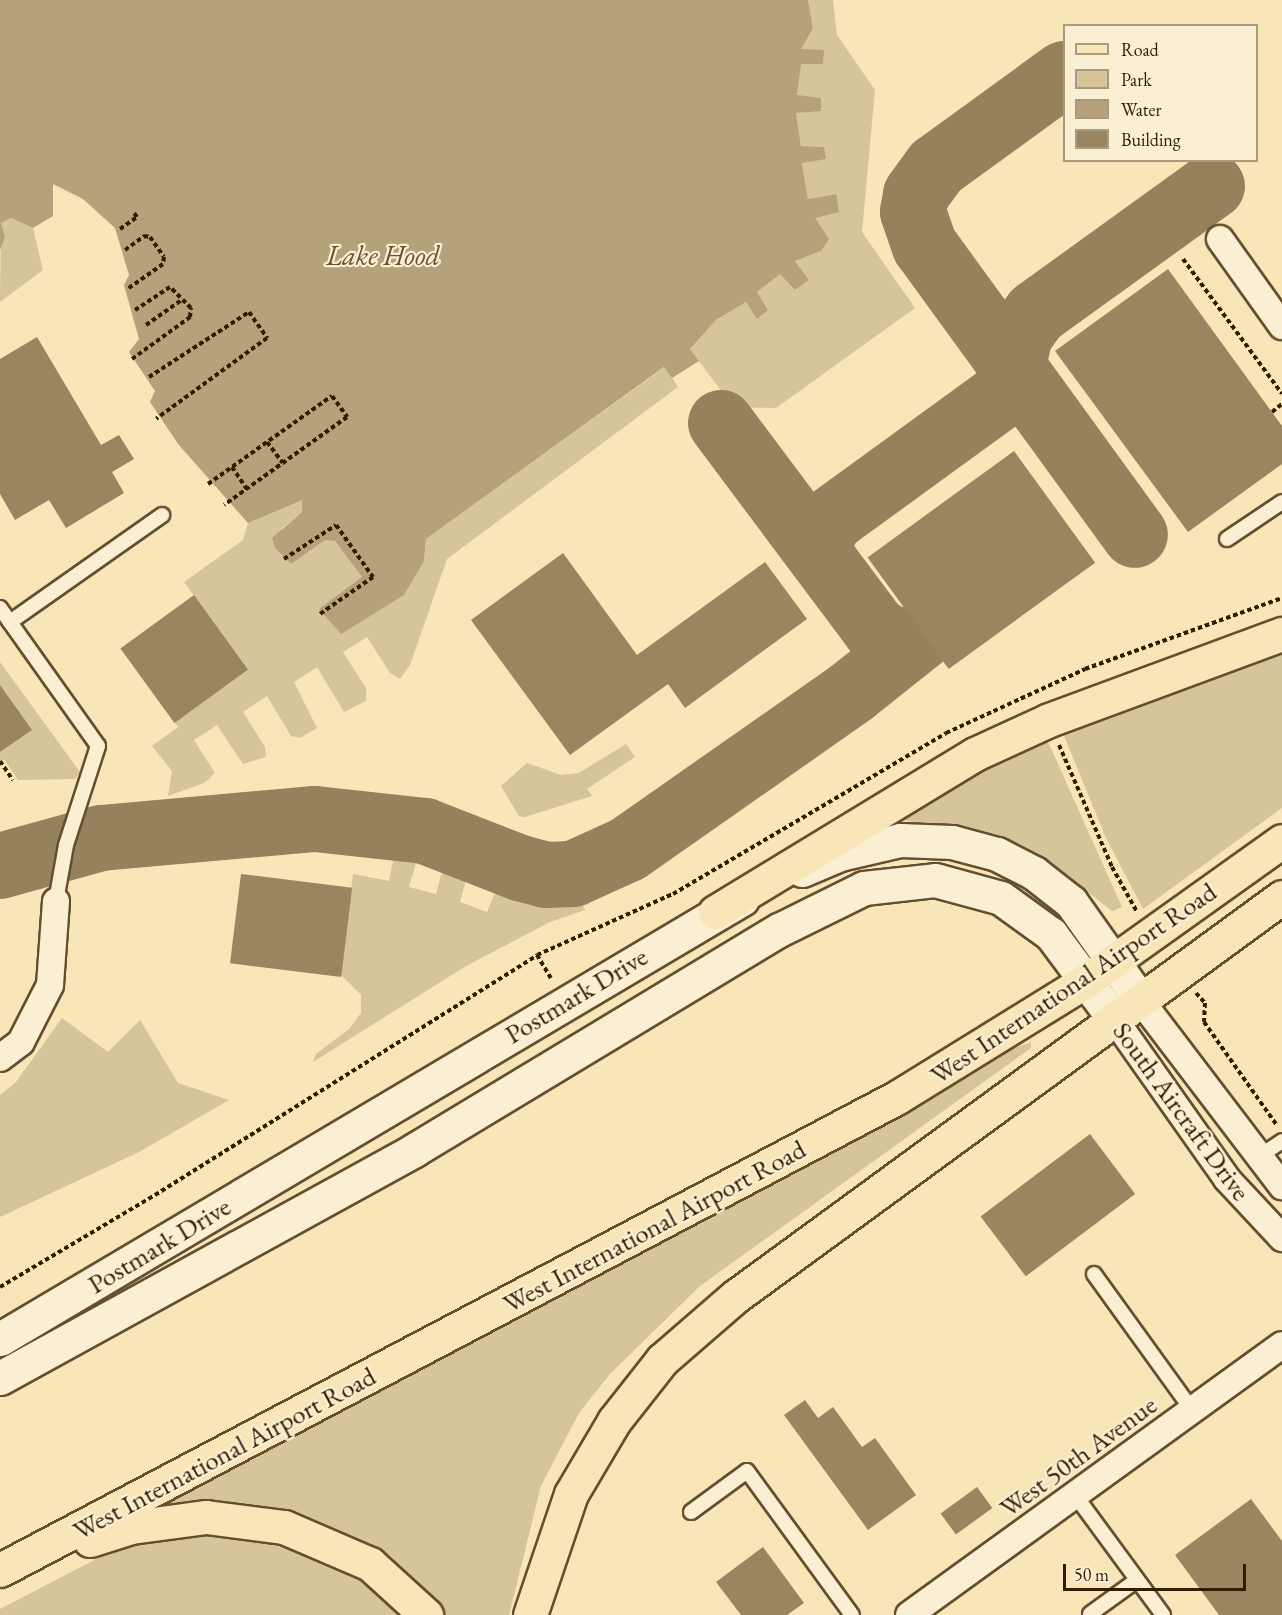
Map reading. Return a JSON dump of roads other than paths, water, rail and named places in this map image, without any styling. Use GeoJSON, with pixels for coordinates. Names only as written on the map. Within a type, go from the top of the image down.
{"type":"FeatureCollection","features":[{"type":"Feature","properties":{"kind":"main road"},"geometry":{"type":"LineString","coordinates":[[715,912],[975,754],[1048,720],[1282,634]]}},
{"type":"Feature","properties":{"kind":"main road","name":"West International Airport Road"},"geometry":{"type":"LineString","coordinates":[[0,1572],[878,1108],[1088,980],[1282,841]]}},
{"type":"Feature","properties":{"kind":"main road","name":"West International Airport Road"},"geometry":{"type":"LineString","coordinates":[[530,1615],[571,1494],[614,1421],[662,1360],[736,1296],[1282,897]]}},
{"type":"Feature","properties":{"kind":"main road"},"geometry":{"type":"LineString","coordinates":[[0,1572],[131,1527],[206,1517],[242,1520],[284,1527],[344,1550],[392,1580],[426,1615]]}},
{"type":"Feature","properties":{"kind":"street"},"geometry":{"type":"LineString","coordinates":[[1220,239],[1282,326]]}},
{"type":"Feature","properties":{"kind":"street","name":"Postmark Drive"},"geometry":{"type":"LineString","coordinates":[[0,1340],[715,912],[858,849],[900,840],[952,842],[1010,859],[1054,886],[1116,961],[1141,1000]]}},
{"type":"Feature","properties":{"kind":"street","name":"Postmark Drive"},"geometry":{"type":"LineString","coordinates":[[0,1378],[414,1150],[779,930],[864,888],[935,880],[1001,898],[1051,934],[1088,980]]}},
{"type":"Feature","properties":{"kind":"street"},"geometry":{"type":"LineString","coordinates":[[0,1058],[21,1042],[50,985],[56,901]]}},
{"type":"Feature","properties":{"kind":"street","name":"South Aircraft Drive"},"geometry":{"type":"LineString","coordinates":[[1088,980],[1227,1179],[1282,1238]]}},
{"type":"Feature","properties":{"kind":"street","name":"South Aircraft Drive"},"geometry":{"type":"LineString","coordinates":[[1141,1000],[1257,1158],[1282,1186]]}},
{"type":"Feature","properties":{"kind":"street","name":"West 50th Avenue"},"geometry":{"type":"LineString","coordinates":[[909,1615],[1282,1345]]}},
{"type":"Feature","properties":{"kind":"lane"},"geometry":{"type":"LineString","coordinates":[[1227,539],[1282,502]]}},
{"type":"Feature","properties":{"kind":"lane"},"geometry":{"type":"LineString","coordinates":[[10,622],[162,515]]}},
{"type":"Feature","properties":{"kind":"lane"},"geometry":{"type":"LineString","coordinates":[[0,608],[98,747],[66,845],[56,901]]}},
{"type":"Feature","properties":{"kind":"lane"},"geometry":{"type":"LineString","coordinates":[[1257,1158],[1282,1142]]}},
{"type":"Feature","properties":{"kind":"lane"},"geometry":{"type":"LineString","coordinates":[[1094,1274],[1192,1410]]}},
{"type":"Feature","properties":{"kind":"lane"},"geometry":{"type":"LineString","coordinates":[[691,1512],[747,1471],[852,1615]]}},
{"type":"Feature","properties":{"kind":"lane"},"geometry":{"type":"LineString","coordinates":[[1075,1496],[1163,1615]]}},
{"type":"Feature","properties":{"kind":"lane"},"geometry":{"type":"LineString","coordinates":[[1090,1614],[1137,1580]]}},
{"type":"Feature","properties":{"kind":"water","name":"Lake Hood"},"geometry":{"type":"Polygon","coordinates":[[[0,0],[808,0],[813,28],[801,49],[824,50],[823,64],[801,64],[797,95],[821,98],[821,111],[796,113],[801,146],[824,147],[826,159],[802,163],[808,199],[836,194],[839,212],[815,218],[829,239],[821,251],[795,261],[809,280],[795,290],[780,274],[757,292],[768,310],[757,319],[746,302],[716,320],[690,349],[699,361],[672,378],[664,367],[426,539],[424,561],[404,595],[341,634],[319,609],[362,577],[335,541],[325,540],[291,564],[275,548],[272,538],[302,512],[302,500],[248,523],[178,444],[150,402],[155,391],[129,352],[139,339],[124,285],[129,275],[115,228],[83,199],[53,184],[53,216],[33,228],[11,218],[1,223],[5,237],[0,250],[0,0]]]}}]}
